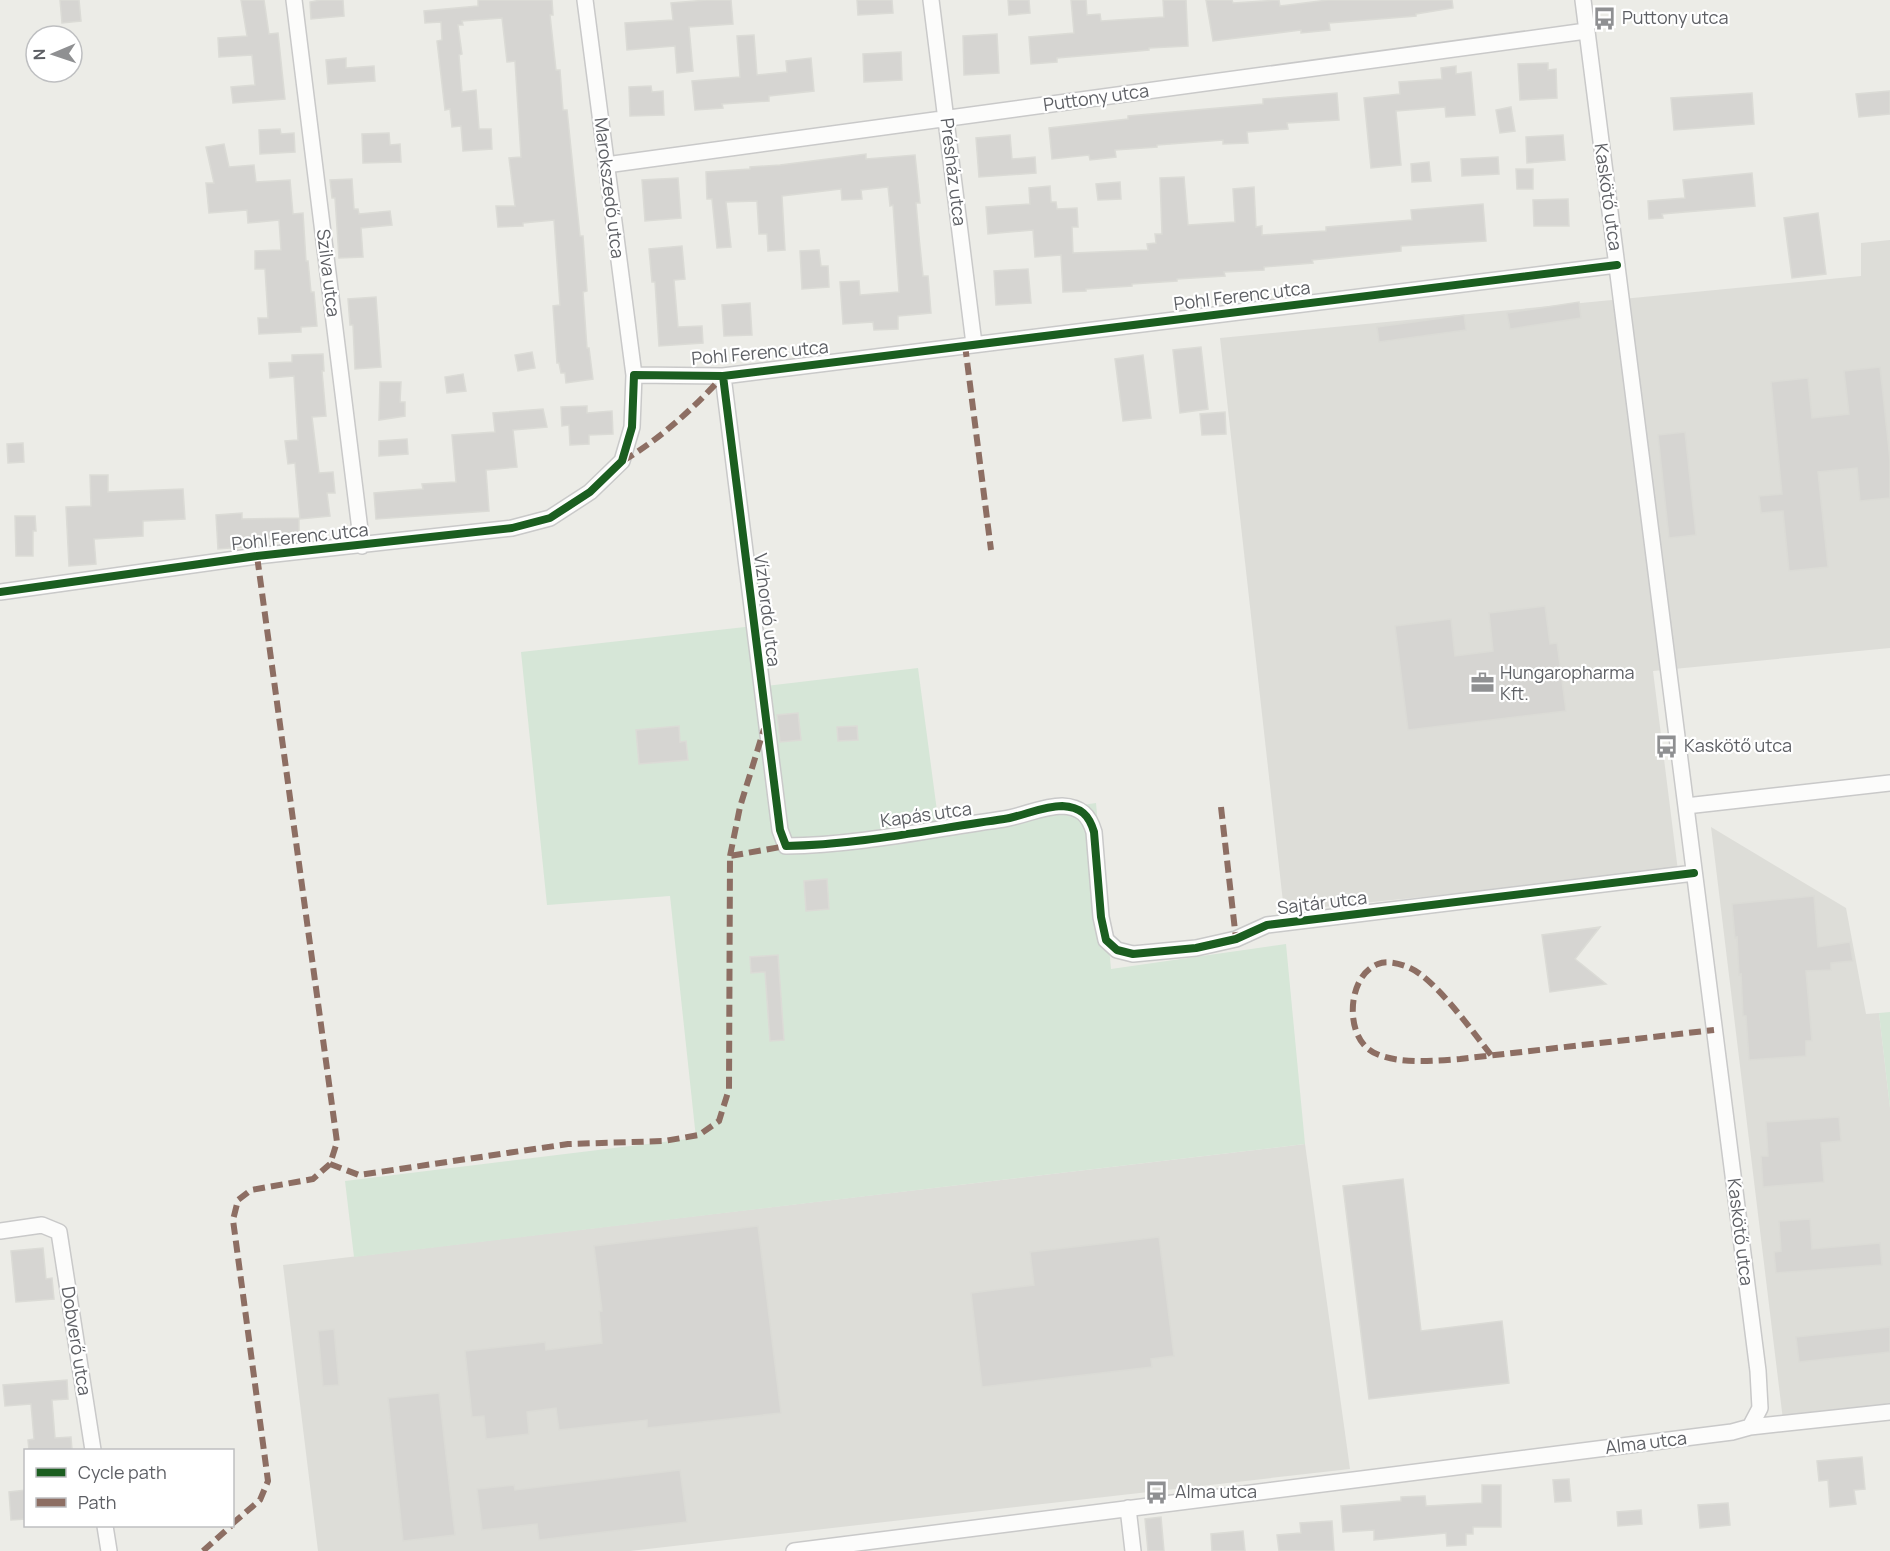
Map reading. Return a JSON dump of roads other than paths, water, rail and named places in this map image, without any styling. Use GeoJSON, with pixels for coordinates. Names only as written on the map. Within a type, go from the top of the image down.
{"type":"FeatureCollection","features":[{"type":"Feature","properties":{"kind":"street","name":"Szilva utca"},"geometry":{"type":"LineString","coordinates":[[294,0],[362,546]]}},
{"type":"Feature","properties":{"kind":"street","name":"Marokszedő utca"},"geometry":{"type":"LineString","coordinates":[[585,0],[634,375]]}},
{"type":"Feature","properties":{"kind":"street","name":"Présház utca"},"geometry":{"type":"LineString","coordinates":[[931,0],[974,344]]}},
{"type":"Feature","properties":{"kind":"street","name":"Kaskötő utca"},"geometry":{"type":"LineString","coordinates":[[1583,0],[1758,1371],[1760,1408],[1750,1427]]}},
{"type":"Feature","properties":{"kind":"street","name":"Puttony utca"},"geometry":{"type":"LineString","coordinates":[[606,165],[1586,31]]}},
{"type":"Feature","properties":{"kind":"street","name":"Pohl Ferenc utca"},"geometry":{"type":"LineString","coordinates":[[0,592],[257,556],[512,528],[550,518],[590,492],[622,461],[632,427],[634,375],[723,376],[1617,265]]}},
{"type":"Feature","properties":{"kind":"street","name":"Vízhordó utca"},"geometry":{"type":"LineString","coordinates":[[723,376],[780,830],[786,846]]}},
{"type":"Feature","properties":{"kind":"street"},"geometry":{"type":"LineString","coordinates":[[1686,806],[1890,783]]}},
{"type":"Feature","properties":{"kind":"street","name":"Kapás utca"},"geometry":{"type":"LineString","coordinates":[[786,846],[816,845],[1012,818],[1062,806],[1070,808]]}},
{"type":"Feature","properties":{"kind":"street","name":"Sajtár utca"},"geometry":{"type":"LineString","coordinates":[[1070,808],[1081,810],[1090,819],[1094,832],[1101,917],[1106,940],[1117,950],[1133,954],[1196,948],[1236,939],[1267,925],[1278,923],[1694,873]]}},
{"type":"Feature","properties":{"kind":"street","name":"Dobverő utca"},"geometry":{"type":"LineString","coordinates":[[0,1231],[42,1226],[59,1232],[93,1449]]}},
{"type":"Feature","properties":{"kind":"street","name":"Alma utca"},"geometry":{"type":"LineString","coordinates":[[794,1551],[1732,1432],[1750,1427],[1890,1412]]}},
{"type":"Feature","properties":{"kind":"street"},"geometry":{"type":"LineString","coordinates":[[1128,1508],[1133,1551]]}},
{"type":"Feature","properties":{"kind":"street"},"geometry":{"type":"LineString","coordinates":[[105,1527],[109,1551]]}},
{"type":"Feature","properties":{"kind":"place","name":"Puttony utca"},"geometry":{"type":"Point","coordinates":[1604,18]}},
{"type":"Feature","properties":{"kind":"place","name":"Hungaropharma Kft."},"geometry":{"type":"Point","coordinates":[1482,683]}},
{"type":"Feature","properties":{"kind":"place","name":"Kaskötő utca"},"geometry":{"type":"Point","coordinates":[1666,746]}},
{"type":"Feature","properties":{"kind":"place","name":"Alma utca"},"geometry":{"type":"Point","coordinates":[1157,1492]}}]}
